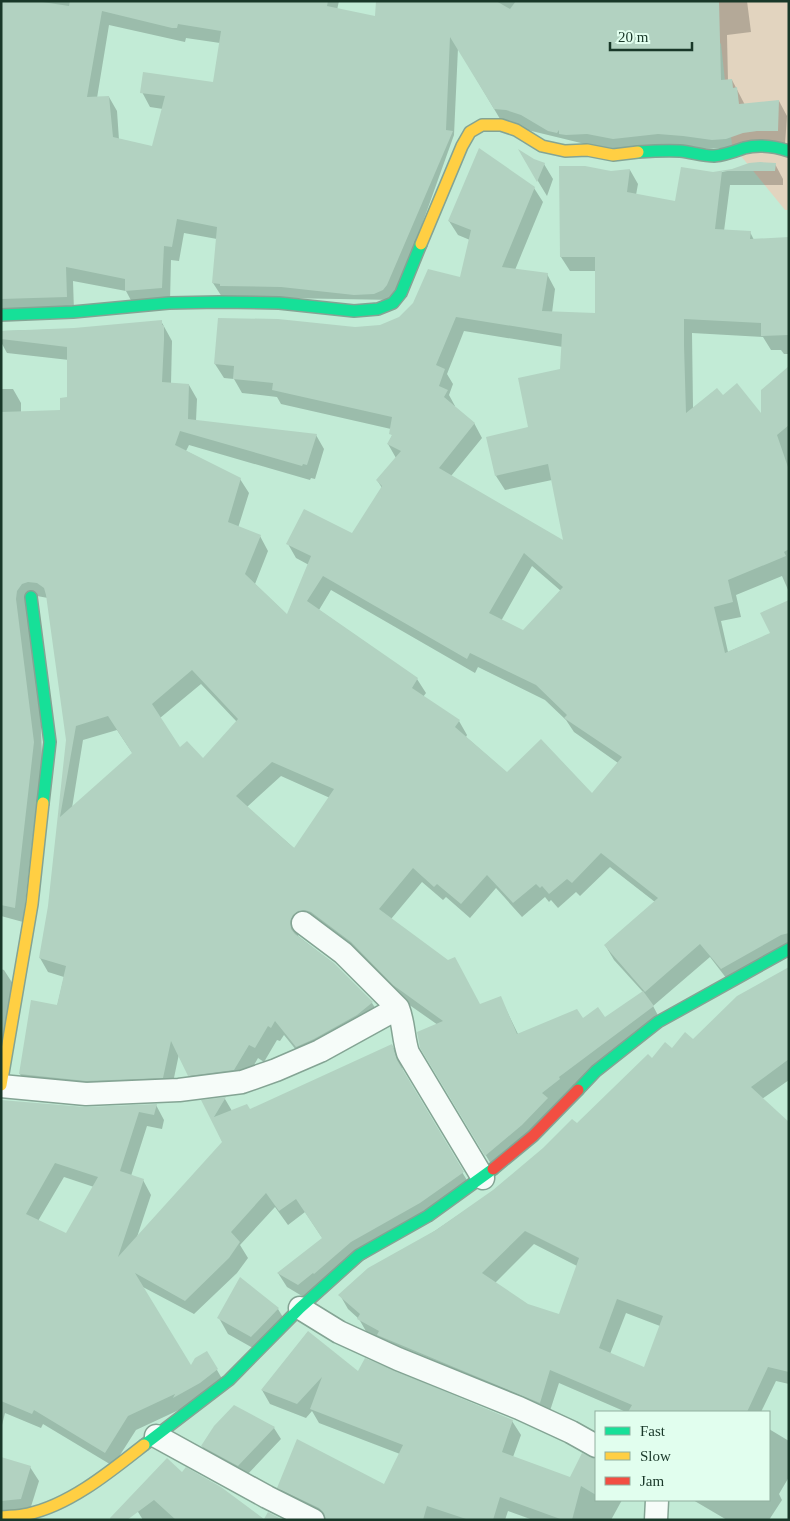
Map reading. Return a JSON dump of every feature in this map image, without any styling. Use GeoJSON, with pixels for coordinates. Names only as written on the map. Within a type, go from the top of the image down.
{"type":"FeatureCollection","features":[{"type":"Feature","properties":{"kind":"street"},"geometry":{"type":"LineString","coordinates":[[1,315],[73,312],[169,303],[279,303],[354,311],[378,309],[393,304],[401,293],[462,146],[470,132],[482,125],[501,125],[516,130],[542,146],[565,151],[587,150],[613,155],[657,150],[681,151],[712,156],[730,154],[745,148],[759,146],[773,146],[789,151]]}},
{"type":"Feature","properties":{"kind":"street"},"geometry":{"type":"LineString","coordinates":[[31,597],[50,742],[32,904],[1,1086],[86,1094],[179,1090],[242,1082],[320,1051],[398,1008]]}},
{"type":"Feature","properties":{"kind":"street"},"geometry":{"type":"LineString","coordinates":[[303,923],[343,953],[398,1008],[402,1018],[404,1041],[408,1053],[483,1178]]}},
{"type":"Feature","properties":{"kind":"street"},"geometry":{"type":"LineString","coordinates":[[1,1517],[28,1514],[64,1501],[102,1478],[229,1380],[300,1308],[358,1255],[428,1216],[483,1178],[534,1136],[596,1071],[658,1022],[789,949]]}},
{"type":"Feature","properties":{"kind":"street"},"geometry":{"type":"LineString","coordinates":[[300,1308],[347,1336],[398,1359],[519,1408],[595,1445]]}},
{"type":"Feature","properties":{"kind":"street"},"geometry":{"type":"LineString","coordinates":[[156,1436],[313,1520]]}},
{"type":"Feature","properties":{"kind":"street"},"geometry":{"type":"LineString","coordinates":[[656,1520],[657,1501]]}},
{"type":"Feature","properties":{"kind":"shaded area"},"geometry":{"type":"Polygon","coordinates":[[[682,1],[789,1],[789,210],[785,210],[732,145],[721,44],[682,1]]]}},
{"type":"Feature","properties":{"kind":"building"},"geometry":{"type":"Polygon","coordinates":[[[1,1],[36,1],[69,6],[70,1],[328,1],[327,6],[375,16],[376,1],[496,1],[510,9],[516,1],[719,1],[721,80],[732,79],[733,88],[737,87],[739,104],[779,100],[778,131],[757,131],[743,133],[726,139],[712,140],[658,134],[613,139],[587,134],[559,134],[559,130],[557,133],[548,131],[521,115],[506,110],[494,109],[450,37],[446,130],[453,131],[387,285],[383,290],[374,294],[354,295],[281,287],[220,286],[220,284],[212,283],[217,227],[177,219],[172,247],[164,246],[162,288],[125,291],[125,279],[66,267],[67,297],[1,299],[1,1]],[[102,11],[87,97],[109,96],[113,137],[152,146],[165,96],[140,93],[143,72],[213,82],[221,31],[178,24],[177,28],[102,11]]]}},
{"type":"Feature","properties":{"kind":"building"},"geometry":{"type":"Polygon","coordinates":[[[479,148],[535,187],[502,267],[548,273],[542,311],[595,313],[595,257],[560,257],[559,166],[585,166],[611,171],[630,169],[627,192],[675,201],[681,167],[713,172],[732,169],[749,163],[776,163],[775,171],[722,171],[715,229],[751,231],[750,239],[789,237],[789,335],[761,336],[761,323],[684,319],[684,345],[686,413],[717,388],[723,395],[737,383],[761,413],[761,390],[789,366],[789,425],[777,435],[789,470],[789,549],[784,552],[786,556],[728,580],[733,602],[714,607],[725,653],[770,633],[760,613],[789,600],[789,933],[781,935],[721,969],[700,944],[645,992],[604,945],[658,898],[601,853],[572,883],[567,879],[549,894],[542,886],[540,888],[536,884],[513,903],[487,875],[461,904],[437,884],[434,887],[413,868],[379,909],[448,960],[455,957],[480,1004],[501,996],[517,1034],[577,1009],[583,1018],[598,1007],[605,1017],[643,991],[654,1006],[559,1077],[560,1079],[542,1093],[548,1098],[522,1125],[485,1156],[420,1048],[417,1032],[443,1021],[393,985],[351,942],[311,912],[305,910],[298,911],[293,915],[290,921],[291,929],[334,963],[373,1002],[357,1015],[296,1047],[275,1021],[271,1028],[268,1026],[255,1048],[249,1045],[234,1070],[188,1076],[171,1041],[163,1078],[86,1081],[19,1074],[31,1000],[57,1005],[66,966],[39,958],[48,906],[66,740],[46,595],[44,588],[37,583],[28,582],[22,584],[17,591],[16,599],[34,742],[15,908],[1,905],[1,412],[60,410],[60,398],[67,397],[67,347],[1,339],[1,331],[74,328],[162,320],[164,340],[162,382],[189,384],[188,419],[317,434],[307,465],[303,464],[302,466],[180,431],[175,445],[241,478],[228,522],[261,535],[245,574],[287,614],[311,556],[286,544],[304,509],[352,533],[382,486],[376,480],[401,451],[387,444],[392,435],[389,434],[392,417],[272,390],[273,383],[233,379],[234,366],[214,364],[218,318],[278,319],[355,327],[380,325],[399,317],[413,303],[428,269],[460,277],[471,230],[448,221],[479,148]],[[456,317],[436,365],[445,369],[439,386],[448,390],[444,397],[475,423],[439,468],[563,540],[548,464],[495,476],[486,437],[528,427],[518,378],[560,369],[562,334],[456,317]],[[524,553],[489,613],[523,630],[563,587],[524,553]],[[323,576],[307,601],[418,678],[412,688],[460,720],[455,727],[507,772],[541,739],[592,793],[622,757],[564,718],[567,715],[536,685],[470,653],[467,659],[323,576]],[[192,670],[152,704],[180,747],[187,741],[203,758],[238,719],[192,670]],[[108,716],[76,726],[60,817],[132,753],[108,716]],[[272,762],[236,796],[294,848],[334,789],[272,762]]]}},
{"type":"Feature","properties":{"kind":"building"},"geometry":{"type":"Polygon","coordinates":[[[518,149],[534,159],[545,163],[537,182],[518,149]]]}},
{"type":"Feature","properties":{"kind":"building"},"geometry":{"type":"Polygon","coordinates":[[[789,967],[789,1059],[751,1087],[789,1122],[789,1372],[768,1367],[747,1411],[629,1411],[632,1405],[550,1370],[540,1403],[377,1335],[379,1331],[357,1319],[360,1314],[338,1295],[368,1268],[436,1230],[493,1190],[543,1148],[572,1119],[577,1123],[648,1054],[652,1058],[665,1042],[672,1048],[685,1032],[693,1039],[737,996],[789,967]],[[525,1231],[482,1273],[528,1304],[559,1314],[579,1258],[525,1231]],[[617,1299],[599,1348],[644,1367],[663,1316],[617,1299]]]}},
{"type":"Feature","properties":{"kind":"building"},"geometry":{"type":"Polygon","coordinates":[[[392,1044],[397,1060],[464,1172],[420,1203],[351,1242],[314,1274],[298,1285],[277,1273],[322,1238],[296,1199],[279,1211],[266,1193],[231,1232],[240,1242],[229,1258],[185,1301],[135,1273],[191,1365],[195,1358],[207,1351],[218,1369],[200,1383],[173,1398],[175,1394],[128,1416],[105,1453],[34,1410],[32,1414],[1,1401],[1,1100],[85,1107],[157,1104],[154,1115],[139,1112],[120,1171],[144,1179],[118,1257],[222,1142],[201,1100],[226,1097],[214,1117],[247,1104],[250,1109],[392,1044]],[[55,1163],[26,1214],[66,1233],[98,1177],[55,1163]]]}},
{"type":"Feature","properties":{"kind":"building"},"geometry":{"type":"Polygon","coordinates":[[[240,1277],[279,1308],[251,1337],[217,1318],[240,1277]]]}},
{"type":"Feature","properties":{"kind":"building"},"geometry":{"type":"Polygon","coordinates":[[[308,1331],[358,1371],[365,1358],[513,1420],[502,1452],[570,1477],[582,1453],[595,1459],[595,1494],[581,1486],[572,1520],[563,1520],[500,1497],[493,1520],[469,1520],[427,1506],[423,1520],[326,1520],[324,1513],[319,1508],[277,1488],[297,1439],[384,1484],[403,1445],[310,1409],[322,1377],[297,1404],[261,1390],[308,1331]]]}},
{"type":"Feature","properties":{"kind":"building"},"geometry":{"type":"Polygon","coordinates":[[[234,1405],[275,1427],[238,1466],[201,1446],[214,1426],[234,1405]]]}},
{"type":"Feature","properties":{"kind":"building"},"geometry":{"type":"Polygon","coordinates":[[[1,1457],[31,1466],[21,1499],[1,1501],[1,1457]]]}},
{"type":"Feature","properties":{"kind":"building"},"geometry":{"type":"Polygon","coordinates":[[[167,1458],[182,1472],[186,1467],[221,1487],[264,1519],[268,1512],[283,1520],[176,1520],[154,1500],[127,1520],[111,1520],[110,1518],[167,1458]]]}},
{"type":"Feature","properties":{"kind":"traffic: fast"},"geometry":{"type":"LineString","coordinates":[[638,152],[675,151],[714,156],[744,148],[761,146],[789,151]]}},
{"type":"Feature","properties":{"kind":"traffic: fast"},"geometry":{"type":"LineString","coordinates":[[1,315],[73,312],[169,303],[219,302],[279,303],[354,311],[378,309],[393,303],[401,293],[421,244]]}},
{"type":"Feature","properties":{"kind":"traffic: fast"},"geometry":{"type":"LineString","coordinates":[[31,597],[50,742],[43,803]]}},
{"type":"Feature","properties":{"kind":"traffic: fast"},"geometry":{"type":"LineString","coordinates":[[578,1090],[596,1071],[658,1022],[789,949]]}},
{"type":"Feature","properties":{"kind":"traffic: fast"},"geometry":{"type":"LineString","coordinates":[[144,1445],[229,1380],[300,1308],[359,1255],[428,1216],[493,1169]]}},
{"type":"Feature","properties":{"kind":"traffic: slow"},"geometry":{"type":"LineString","coordinates":[[421,244],[462,146],[470,132],[482,125],[501,125],[516,130],[542,146],[565,151],[587,150],[613,155],[638,152]]}},
{"type":"Feature","properties":{"kind":"traffic: slow"},"geometry":{"type":"LineString","coordinates":[[1,1085],[32,904],[43,803]]}},
{"type":"Feature","properties":{"kind":"traffic: slow"},"geometry":{"type":"LineString","coordinates":[[1,1517],[28,1514],[44,1510],[59,1503],[89,1486],[144,1445]]}},
{"type":"Feature","properties":{"kind":"traffic: jam"},"geometry":{"type":"LineString","coordinates":[[493,1169],[533,1136],[578,1090]]}}]}
